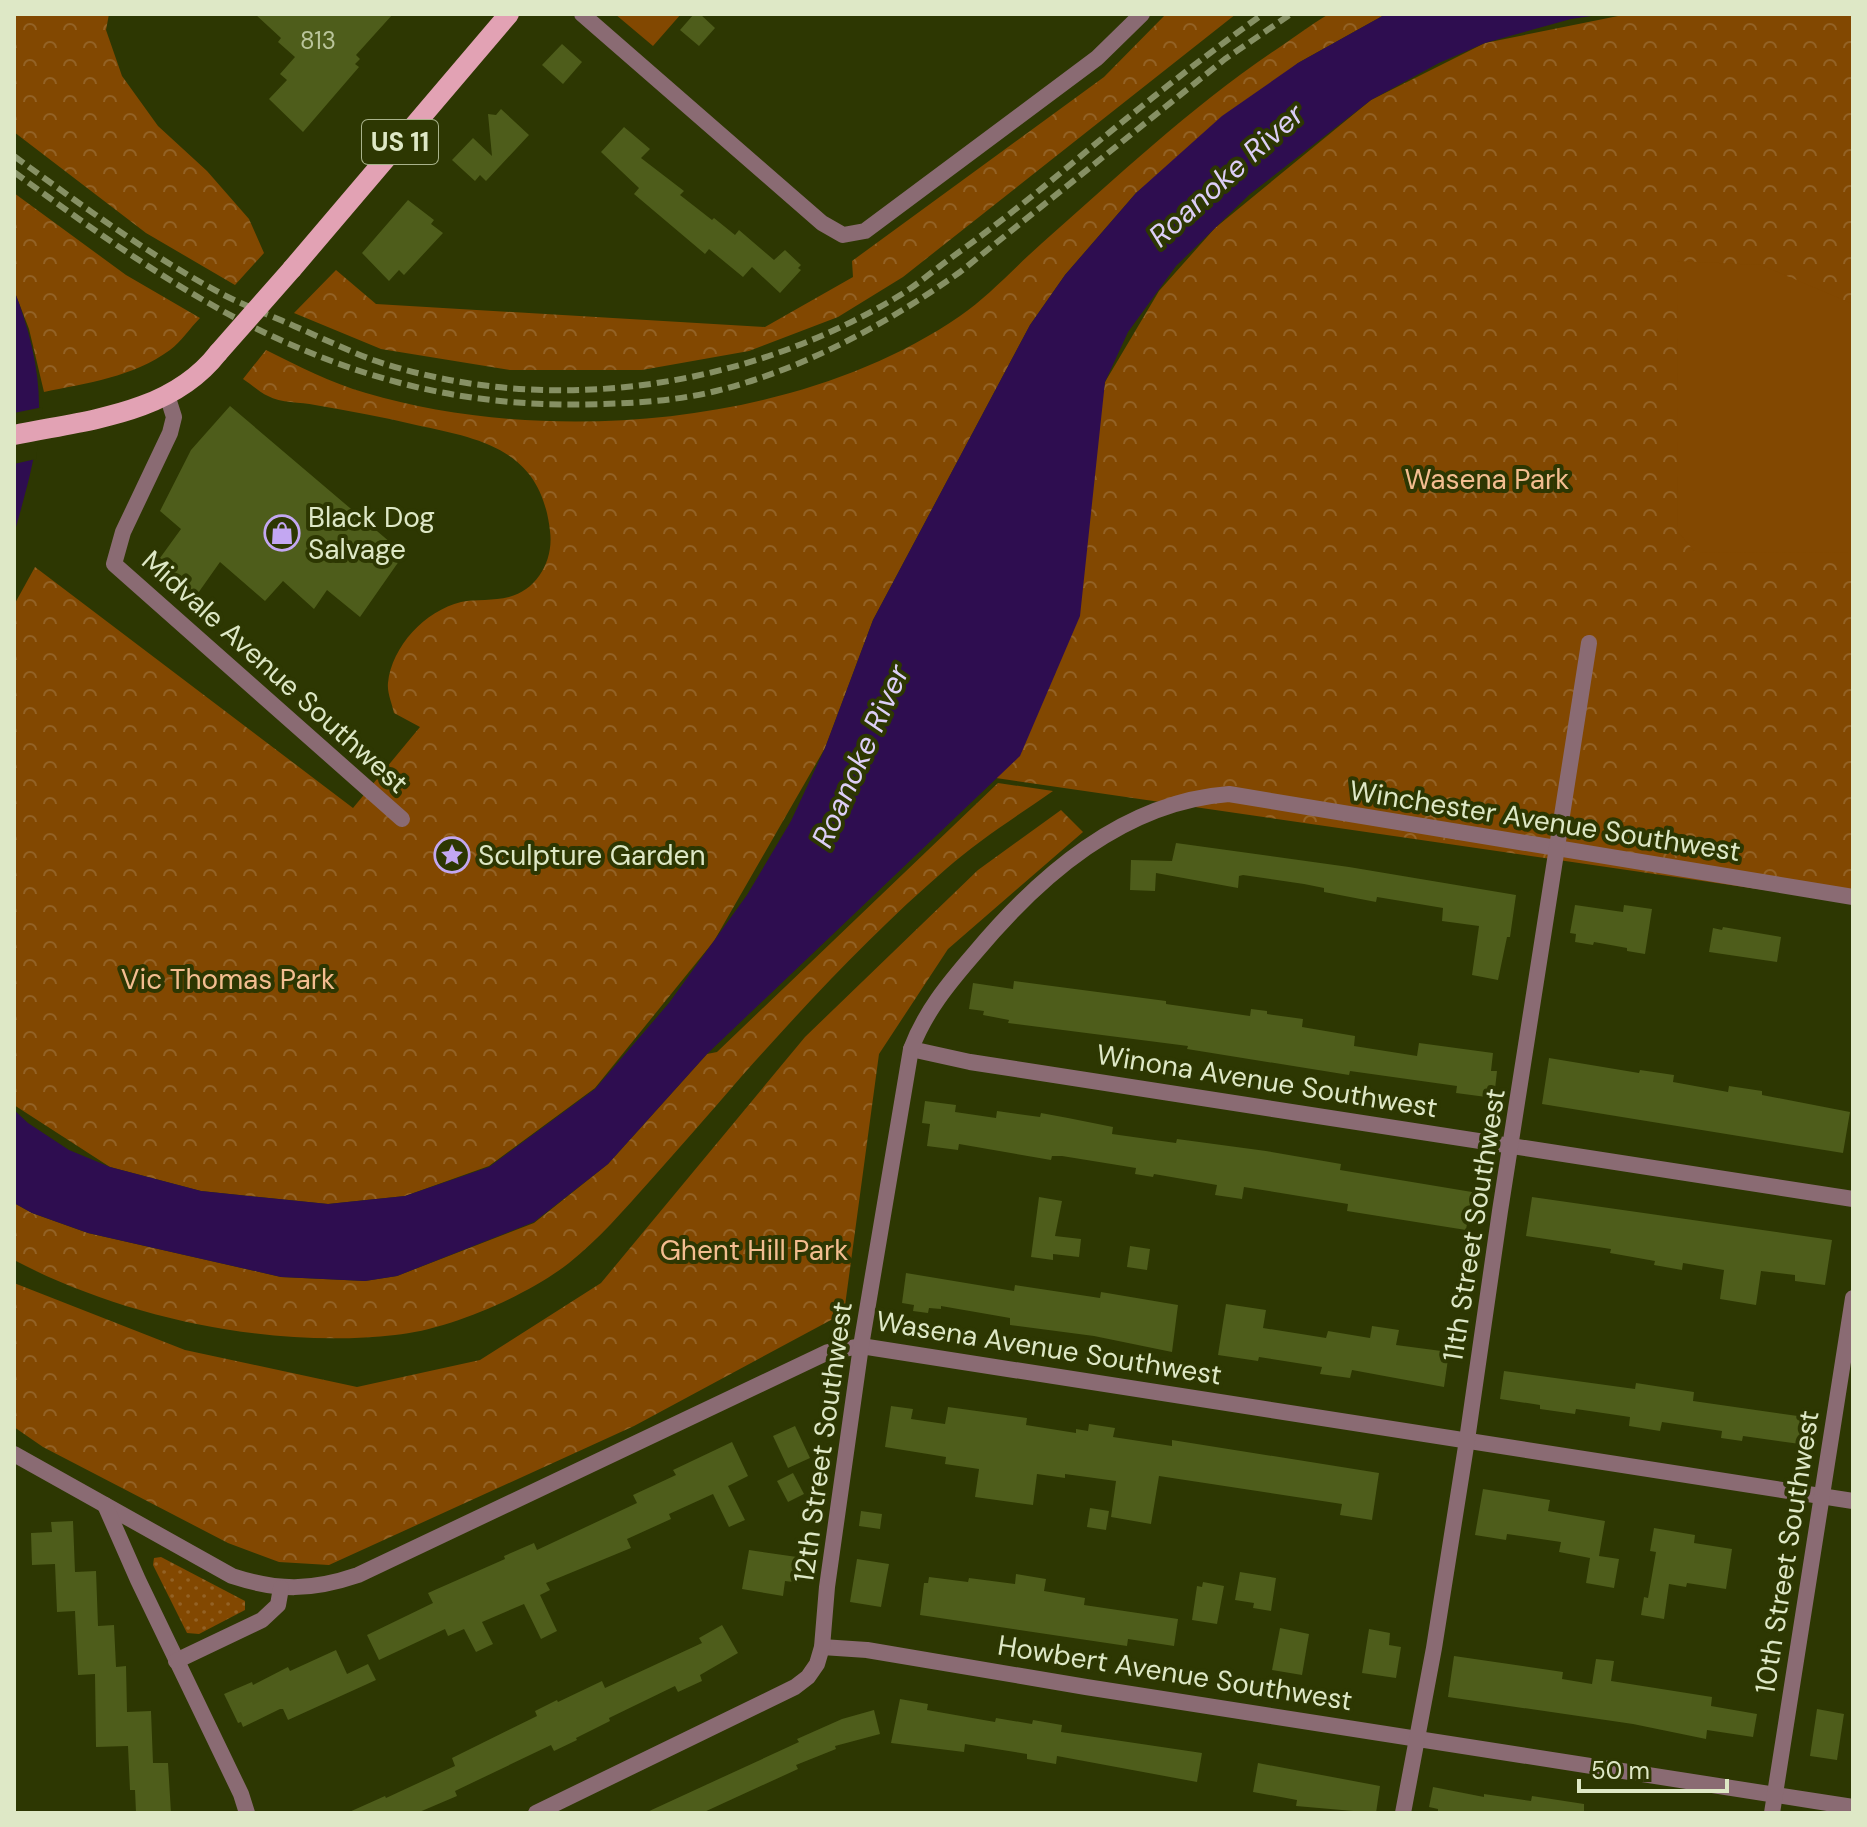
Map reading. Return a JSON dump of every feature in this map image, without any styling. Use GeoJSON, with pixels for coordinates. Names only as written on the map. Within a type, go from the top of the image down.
{"type":"FeatureCollection","features":[{"type":"Feature","properties":{"kind":"main road","name":"US 11"},"geometry":{"type":"LineString","coordinates":[[14,435],[136,409],[194,378],[292,269],[509,14]]}},
{"type":"Feature","properties":{"kind":"street"},"geometry":{"type":"LineString","coordinates":[[582,14],[822,223],[843,235],[865,231],[937,178],[1097,58],[1142,14]]}},
{"type":"Feature","properties":{"kind":"street","name":"Midvale Avenue Southwest"},"geometry":{"type":"LineString","coordinates":[[167,395],[174,417],[170,433],[123,532],[114,564],[402,819]]}},
{"type":"Feature","properties":{"kind":"street","name":"11th Street Southwest"},"geometry":{"type":"LineString","coordinates":[[1403,1813],[1434,1648],[1589,643]]}},
{"type":"Feature","properties":{"kind":"street","name":"Winchester Avenue Southwest"},"geometry":{"type":"LineString","coordinates":[[1229,794],[1853,897]]}},
{"type":"Feature","properties":{"kind":"street","name":"12th Street Southwest"},"geometry":{"type":"LineString","coordinates":[[822,1647],[827,1587],[861,1346],[911,1049],[921,1022],[949,983],[1011,910],[1059,866],[1150,812],[1179,801],[1229,794]]}},
{"type":"Feature","properties":{"kind":"street","name":"Winona Avenue Southwest"},"geometry":{"type":"LineString","coordinates":[[911,1049],[970,1062],[1853,1199]]}},
{"type":"Feature","properties":{"kind":"street","name":"10th Street Southwest"},"geometry":{"type":"LineString","coordinates":[[1772,1813],[1853,1298]]}},
{"type":"Feature","properties":{"kind":"street","name":"Wasena Avenue Southwest"},"geometry":{"type":"LineString","coordinates":[[14,1454],[232,1576],[281,1588],[310,1588],[358,1575],[828,1352],[861,1346],[1853,1501]]}},
{"type":"Feature","properties":{"kind":"street"},"geometry":{"type":"LineString","coordinates":[[105,1505],[241,1794],[247,1813]]}},
{"type":"Feature","properties":{"kind":"street"},"geometry":{"type":"LineString","coordinates":[[176,1661],[262,1620],[278,1605],[281,1588]]}},
{"type":"Feature","properties":{"kind":"street"},"geometry":{"type":"LineString","coordinates":[[536,1813],[795,1687],[808,1677],[817,1664],[822,1647]]}},
{"type":"Feature","properties":{"kind":"street","name":"Howbert Avenue Southwest"},"geometry":{"type":"LineString","coordinates":[[822,1647],[867,1650],[1853,1807]]}},
{"type":"Feature","properties":{"kind":"green space"},"geometry":{"type":"Polygon","coordinates":[[[14,14],[109,14],[106,30],[122,76],[158,126],[207,171],[249,219],[264,253],[235,285],[146,233],[14,132],[14,14]]]}},
{"type":"Feature","properties":{"kind":"green space"},"geometry":{"type":"Polygon","coordinates":[[[615,14],[681,14],[653,46],[615,14]]]}},
{"type":"Feature","properties":{"kind":"green space"},"geometry":{"type":"Polygon","coordinates":[[[1166,14],[1236,14],[903,277],[838,317],[749,351],[642,370],[510,370],[381,349],[294,313],[336,270],[376,304],[765,327],[853,277],[852,261],[1104,77],[1166,14]]]}},
{"type":"Feature","properties":{"kind":"green space","name":"Vic Thomas Park"},"geometry":{"type":"Polygon","coordinates":[[[1329,14],[1386,14],[1298,63],[1136,193],[1065,275],[1030,325],[873,620],[825,748],[714,941],[595,1088],[489,1166],[405,1196],[328,1204],[201,1191],[110,1167],[14,1105],[14,605],[35,567],[353,808],[420,727],[394,713],[389,694],[391,669],[403,643],[423,622],[448,607],[461,602],[503,598],[528,588],[546,563],[551,542],[544,504],[535,482],[505,453],[485,443],[441,430],[273,398],[243,379],[266,350],[327,379],[366,393],[438,410],[514,419],[592,421],[672,416],[750,403],[825,382],[896,353],[960,316],[1183,119],[1329,14]]]}},
{"type":"Feature","properties":{"kind":"green space","name":"Wasena Park"},"geometry":{"type":"Polygon","coordinates":[[[1628,14],[1853,15],[1853,903],[996,778],[1055,674],[1105,382],[1159,291],[1215,228],[1371,100],[1485,43],[1628,14]]]}},
{"type":"Feature","properties":{"kind":"green space"},"geometry":{"type":"Polygon","coordinates":[[[14,193],[126,275],[200,318],[174,347],[141,367],[109,378],[44,392],[29,329],[14,290],[14,193]]]}},
{"type":"Feature","properties":{"kind":"green space"},"geometry":{"type":"Polygon","coordinates":[[[1677,261],[1761,265],[1853,304],[1853,553],[1695,552],[1678,532],[1677,261]]]}},
{"type":"Feature","properties":{"kind":"green space"},"geometry":{"type":"Polygon","coordinates":[[[998,783],[1053,791],[972,848],[892,918],[790,1023],[600,1235],[552,1275],[509,1299],[462,1319],[416,1332],[348,1338],[299,1337],[249,1333],[150,1313],[102,1298],[14,1260],[14,1203],[32,1213],[88,1233],[281,1277],[365,1281],[397,1276],[534,1223],[608,1164],[707,1054],[717,1052],[998,783]]]}},
{"type":"Feature","properties":{"kind":"green space","name":"Ghent Hill Park"},"geometry":{"type":"Polygon","coordinates":[[[1061,810],[1083,832],[948,949],[879,1054],[844,1313],[634,1426],[329,1565],[279,1562],[228,1543],[43,1447],[14,1427],[14,1283],[185,1350],[357,1387],[480,1360],[601,1283],[805,1037],[978,870],[1061,810]]]}},
{"type":"Feature","properties":{"kind":"green space"},"geometry":{"type":"Polygon","coordinates":[[[161,1557],[245,1601],[245,1610],[199,1634],[187,1633],[153,1565],[154,1558],[161,1557]]]}},
{"type":"Feature","properties":{"kind":"water","name":"Roanoke River"},"geometry":{"type":"Polygon","coordinates":[[[1386,14],[1605,14],[1571,19],[1485,43],[1439,63],[1371,100],[1250,194],[1176,266],[1128,332],[1105,382],[1080,616],[1020,756],[707,1054],[608,1164],[534,1222],[397,1276],[365,1281],[281,1277],[88,1233],[32,1213],[14,1203],[14,1110],[69,1150],[110,1167],[201,1191],[328,1204],[405,1196],[489,1167],[595,1089],[669,1003],[747,895],[791,821],[825,748],[873,620],[1030,325],[1065,275],[1136,193],[1222,116],[1298,63],[1386,14]]]}},
{"type":"Feature","properties":{"kind":"water"},"geometry":{"type":"Polygon","coordinates":[[[14,290],[32,350],[38,381],[39,412],[34,457],[14,534],[14,290]]]}},
{"type":"Feature","properties":{"kind":"pier"},"geometry":{"type":"Polygon","coordinates":[[[43,407],[36,459],[14,464],[14,413],[43,407]]]}},
{"type":"Feature","properties":{"kind":"building"},"geometry":{"type":"Polygon","coordinates":[[[255,14],[393,14],[356,55],[360,59],[355,64],[359,67],[303,132],[269,99],[287,80],[280,74],[295,57],[278,42],[281,38],[255,14]]]}},
{"type":"Feature","properties":{"kind":"building"},"geometry":{"type":"Polygon","coordinates":[[[694,14],[700,14],[715,28],[699,46],[680,30],[694,14]]]}},
{"type":"Feature","properties":{"kind":"building"},"geometry":{"type":"Polygon","coordinates":[[[562,44],[582,62],[563,84],[542,65],[562,44]]]}},
{"type":"Feature","properties":{"kind":"building"},"geometry":{"type":"Polygon","coordinates":[[[501,109],[529,135],[486,181],[480,175],[475,181],[452,160],[473,138],[492,156],[488,114],[496,115],[501,109]]]}},
{"type":"Feature","properties":{"kind":"building"},"geometry":{"type":"Polygon","coordinates":[[[624,127],[650,149],[641,158],[684,191],[680,195],[712,220],[714,218],[735,235],[739,230],[774,260],[785,250],[801,265],[798,268],[801,270],[780,293],[752,267],[743,277],[709,249],[705,254],[634,194],[639,188],[601,152],[624,127]]]}},
{"type":"Feature","properties":{"kind":"building"},"geometry":{"type":"Polygon","coordinates":[[[408,200],[434,220],[431,224],[443,233],[404,275],[399,270],[389,281],[362,253],[408,200]]]}},
{"type":"Feature","properties":{"kind":"building","name":"Black Dog Salvage"},"geometry":{"type":"Polygon","coordinates":[[[230,406],[404,554],[360,617],[327,590],[314,609],[283,581],[265,601],[220,562],[196,596],[161,571],[168,563],[160,558],[181,529],[160,511],[191,450],[230,406]]]}},
{"type":"Feature","properties":{"kind":"building"},"geometry":{"type":"Polygon","coordinates":[[[1176,843],[1349,867],[1516,895],[1510,937],[1507,937],[1498,980],[1472,975],[1479,926],[1442,921],[1443,908],[1377,897],[1376,902],[1324,892],[1324,888],[1243,875],[1239,876],[1238,888],[1156,873],[1155,891],[1130,890],[1131,860],[1172,861],[1176,843]]]}},
{"type":"Feature","properties":{"kind":"building"},"geometry":{"type":"Polygon","coordinates":[[[1575,905],[1623,912],[1624,905],[1652,909],[1645,954],[1594,942],[1593,945],[1575,942],[1576,934],[1570,933],[1575,905]]]}},
{"type":"Feature","properties":{"kind":"building"},"geometry":{"type":"Polygon","coordinates":[[[1723,927],[1781,937],[1777,962],[1709,952],[1713,928],[1722,930],[1723,927]]]}},
{"type":"Feature","properties":{"kind":"building"},"geometry":{"type":"Polygon","coordinates":[[[1014,981],[1166,1001],[1166,1004],[1250,1016],[1251,1009],[1267,1011],[1267,1014],[1303,1019],[1302,1027],[1355,1036],[1354,1046],[1417,1056],[1419,1043],[1493,1053],[1491,1071],[1497,1071],[1494,1098],[1456,1093],[1457,1086],[1350,1071],[1349,1075],[1187,1049],[1188,1046],[1008,1023],[1009,1020],[983,1015],[984,1011],[969,1009],[973,983],[1013,989],[1014,981]]]}},
{"type":"Feature","properties":{"kind":"building"},"geometry":{"type":"Polygon","coordinates":[[[1549,1058],[1639,1073],[1640,1070],[1674,1075],[1673,1082],[1728,1092],[1729,1086],[1762,1091],[1762,1095],[1850,1112],[1843,1153],[1542,1104],[1549,1058]]]}},
{"type":"Feature","properties":{"kind":"building"},"geometry":{"type":"Polygon","coordinates":[[[925,1101],[956,1105],[955,1112],[996,1118],[997,1111],[1040,1117],[1041,1113],[1113,1127],[1112,1134],[1266,1151],[1341,1164],[1340,1170],[1472,1192],[1466,1230],[1347,1211],[1348,1204],[1244,1187],[1242,1199],[1215,1195],[1217,1185],[1154,1174],[1153,1177],[1135,1174],[1136,1168],[1062,1156],[1052,1156],[1051,1160],[959,1144],[958,1150],[927,1146],[930,1124],[922,1123],[925,1101]]]}},
{"type":"Feature","properties":{"kind":"building"},"geometry":{"type":"Polygon","coordinates":[[[1039,1197],[1062,1201],[1055,1236],[1081,1239],[1079,1257],[1053,1254],[1053,1260],[1031,1257],[1039,1197]]]}},
{"type":"Feature","properties":{"kind":"building"},"geometry":{"type":"Polygon","coordinates":[[[1532,1197],[1832,1240],[1825,1285],[1795,1281],[1795,1275],[1761,1271],[1756,1305],[1720,1299],[1724,1270],[1683,1263],[1682,1270],[1654,1265],[1655,1261],[1610,1253],[1611,1249],[1526,1236],[1532,1197]]]}},
{"type":"Feature","properties":{"kind":"building"},"geometry":{"type":"Polygon","coordinates":[[[1130,1246],[1150,1249],[1147,1270],[1127,1267],[1130,1246]]]}},
{"type":"Feature","properties":{"kind":"building"},"geometry":{"type":"Polygon","coordinates":[[[906,1273],[1014,1291],[1015,1285],[1100,1298],[1101,1292],[1178,1305],[1172,1352],[1094,1336],[1010,1325],[1010,1318],[941,1306],[941,1309],[929,1308],[928,1313],[913,1311],[914,1305],[902,1303],[906,1273]]]}},
{"type":"Feature","properties":{"kind":"building"},"geometry":{"type":"Polygon","coordinates":[[[1226,1304],[1266,1310],[1263,1328],[1326,1338],[1328,1331],[1370,1338],[1372,1326],[1399,1330],[1396,1345],[1449,1352],[1444,1387],[1352,1370],[1350,1378],[1320,1374],[1322,1367],[1259,1357],[1258,1361],[1218,1355],[1226,1304]]]}},
{"type":"Feature","properties":{"kind":"building"},"geometry":{"type":"Polygon","coordinates":[[[1504,1371],[1635,1389],[1636,1383],[1694,1392],[1693,1401],[1805,1417],[1800,1444],[1743,1436],[1742,1441],[1721,1438],[1722,1431],[1662,1422],[1660,1431],[1629,1426],[1630,1417],[1576,1409],[1575,1414],[1540,1409],[1540,1405],[1500,1399],[1504,1371]]]}},
{"type":"Feature","properties":{"kind":"building"},"geometry":{"type":"Polygon","coordinates":[[[891,1406],[913,1409],[911,1419],[945,1424],[948,1407],[1027,1418],[1026,1425],[1076,1433],[1076,1429],[1088,1431],[1089,1424],[1115,1428],[1113,1437],[1172,1446],[1172,1440],[1379,1473],[1372,1520],[1340,1515],[1342,1504],[1159,1476],[1151,1524],[1111,1517],[1116,1481],[1065,1474],[1065,1478],[1037,1474],[1033,1505],[975,1497],[979,1469],[945,1464],[946,1457],[885,1447],[891,1406]]]}},
{"type":"Feature","properties":{"kind":"building"},"geometry":{"type":"Polygon","coordinates":[[[795,1426],[810,1458],[788,1468],[773,1436],[795,1426]]]}},
{"type":"Feature","properties":{"kind":"building"},"geometry":{"type":"Polygon","coordinates":[[[732,1442],[748,1476],[728,1486],[745,1520],[729,1527],[713,1494],[669,1514],[671,1519],[627,1539],[631,1548],[546,1583],[550,1590],[540,1595],[557,1631],[541,1639],[524,1604],[482,1622],[493,1644],[476,1652],[464,1629],[448,1636],[445,1629],[379,1660],[367,1635],[433,1603],[428,1593],[534,1543],[537,1550],[637,1503],[633,1495],[676,1475],[673,1470],[732,1442]]]}},
{"type":"Feature","properties":{"kind":"building"},"geometry":{"type":"Polygon","coordinates":[[[793,1473],[804,1494],[788,1502],[777,1481],[793,1473]]]}},
{"type":"Feature","properties":{"kind":"building"},"geometry":{"type":"Polygon","coordinates":[[[1483,1489],[1550,1500],[1548,1511],[1605,1521],[1599,1556],[1619,1559],[1614,1588],[1586,1583],[1590,1558],[1559,1552],[1561,1542],[1507,1534],[1506,1540],[1475,1535],[1483,1489]]]}},
{"type":"Feature","properties":{"kind":"building"},"geometry":{"type":"Polygon","coordinates":[[[1090,1508],[1109,1511],[1106,1530],[1087,1527],[1090,1508]]]}},
{"type":"Feature","properties":{"kind":"building"},"geometry":{"type":"Polygon","coordinates":[[[861,1511],[882,1514],[880,1529],[859,1526],[861,1511]]]}},
{"type":"Feature","properties":{"kind":"building"},"geometry":{"type":"Polygon","coordinates":[[[73,1521],[75,1572],[96,1571],[98,1626],[114,1625],[116,1667],[126,1666],[127,1712],[151,1711],[153,1763],[168,1763],[171,1813],[136,1813],[135,1790],[130,1790],[128,1746],[96,1747],[95,1674],[78,1675],[75,1611],[57,1612],[55,1564],[32,1565],[31,1533],[52,1532],[51,1522],[73,1521]]]}},
{"type":"Feature","properties":{"kind":"building"},"geometry":{"type":"Polygon","coordinates":[[[1654,1528],[1695,1535],[1694,1543],[1732,1549],[1726,1589],[1687,1583],[1686,1587],[1669,1584],[1664,1619],[1641,1615],[1644,1597],[1648,1598],[1656,1552],[1650,1551],[1654,1528]]]}},
{"type":"Feature","properties":{"kind":"building"},"geometry":{"type":"Polygon","coordinates":[[[749,1550],[797,1557],[793,1582],[785,1581],[783,1596],[742,1589],[749,1550]]]}},
{"type":"Feature","properties":{"kind":"building"},"geometry":{"type":"Polygon","coordinates":[[[857,1559],[889,1564],[881,1607],[850,1602],[857,1559]]]}},
{"type":"Feature","properties":{"kind":"building"},"geometry":{"type":"Polygon","coordinates":[[[1240,1572],[1276,1578],[1271,1611],[1253,1608],[1254,1603],[1235,1600],[1240,1572]]]}},
{"type":"Feature","properties":{"kind":"building"},"geometry":{"type":"Polygon","coordinates":[[[1016,1574],[1046,1579],[1044,1591],[1085,1598],[1084,1605],[1178,1619],[1174,1646],[1128,1639],[1127,1646],[920,1615],[924,1583],[928,1583],[929,1577],[1015,1584],[1016,1574]]]}},
{"type":"Feature","properties":{"kind":"building"},"geometry":{"type":"Polygon","coordinates":[[[1203,1582],[1224,1586],[1217,1624],[1192,1620],[1197,1586],[1202,1587],[1203,1582]]]}},
{"type":"Feature","properties":{"kind":"building"},"geometry":{"type":"Polygon","coordinates":[[[722,1625],[738,1653],[700,1675],[702,1681],[678,1692],[675,1686],[609,1718],[610,1721],[577,1740],[554,1751],[551,1745],[455,1791],[457,1796],[417,1813],[347,1813],[455,1766],[452,1758],[537,1716],[535,1711],[557,1700],[602,1681],[605,1688],[702,1643],[699,1638],[722,1625]]]}},
{"type":"Feature","properties":{"kind":"building"},"geometry":{"type":"Polygon","coordinates":[[[1280,1628],[1309,1634],[1302,1675],[1272,1670],[1280,1628]]]}},
{"type":"Feature","properties":{"kind":"building"},"geometry":{"type":"Polygon","coordinates":[[[1369,1629],[1390,1633],[1389,1645],[1401,1647],[1396,1678],[1362,1673],[1369,1629]]]}},
{"type":"Feature","properties":{"kind":"building"},"geometry":{"type":"Polygon","coordinates":[[[336,1650],[347,1674],[368,1664],[376,1680],[288,1720],[283,1709],[280,1709],[243,1727],[241,1722],[238,1723],[224,1694],[252,1682],[253,1685],[288,1667],[290,1671],[336,1650]]]}},
{"type":"Feature","properties":{"kind":"building"},"geometry":{"type":"Polygon","coordinates":[[[1454,1656],[1563,1672],[1562,1679],[1592,1684],[1596,1659],[1614,1661],[1611,1681],[1712,1697],[1711,1706],[1757,1714],[1753,1737],[1707,1730],[1706,1739],[1633,1724],[1448,1697],[1454,1656]]]}},
{"type":"Feature","properties":{"kind":"building"},"geometry":{"type":"Polygon","coordinates":[[[900,1699],[928,1704],[927,1710],[995,1722],[996,1718],[1032,1724],[1033,1720],[1062,1725],[1061,1732],[1202,1753],[1197,1782],[1057,1756],[1056,1764],[1027,1759],[1027,1754],[965,1744],[964,1752],[891,1743],[900,1699]]]}},
{"type":"Feature","properties":{"kind":"building"},"geometry":{"type":"Polygon","coordinates":[[[1817,1709],[1844,1714],[1837,1760],[1810,1756],[1817,1709]]]}},
{"type":"Feature","properties":{"kind":"building"},"geometry":{"type":"Polygon","coordinates":[[[874,1710],[880,1734],[835,1746],[836,1749],[796,1765],[798,1769],[702,1813],[645,1813],[799,1742],[797,1739],[842,1719],[874,1710]]]}},
{"type":"Feature","properties":{"kind":"building"},"geometry":{"type":"Polygon","coordinates":[[[1258,1763],[1380,1786],[1376,1813],[1296,1806],[1297,1800],[1253,1792],[1258,1763]]]}},
{"type":"Feature","properties":{"kind":"building"},"geometry":{"type":"Polygon","coordinates":[[[1433,1787],[1484,1797],[1484,1794],[1531,1801],[1532,1796],[1584,1804],[1584,1813],[1438,1813],[1438,1809],[1429,1807],[1433,1787]]]}},
{"type":"Feature","properties":{"kind":"railway"},"geometry":{"type":"LineString","coordinates":[[14,156],[116,229],[195,279],[240,303],[373,360],[439,378],[507,388],[576,390],[645,385],[712,372],[778,353],[842,327],[902,294],[1002,220],[1263,14]]}},
{"type":"Feature","properties":{"kind":"railway"},"geometry":{"type":"LineString","coordinates":[[14,172],[111,242],[179,286],[285,342],[363,372],[440,392],[519,403],[602,404],[674,399],[716,391],[781,370],[844,343],[903,309],[960,272],[1225,59],[1291,14]]}},
{"type":"Feature","properties":{"kind":"place","name":"Black Dog Salvage"},"geometry":{"type":"Point","coordinates":[282,533]}},
{"type":"Feature","properties":{"kind":"place","name":"Sculpture Garden"},"geometry":{"type":"Point","coordinates":[452,855]}}]}
